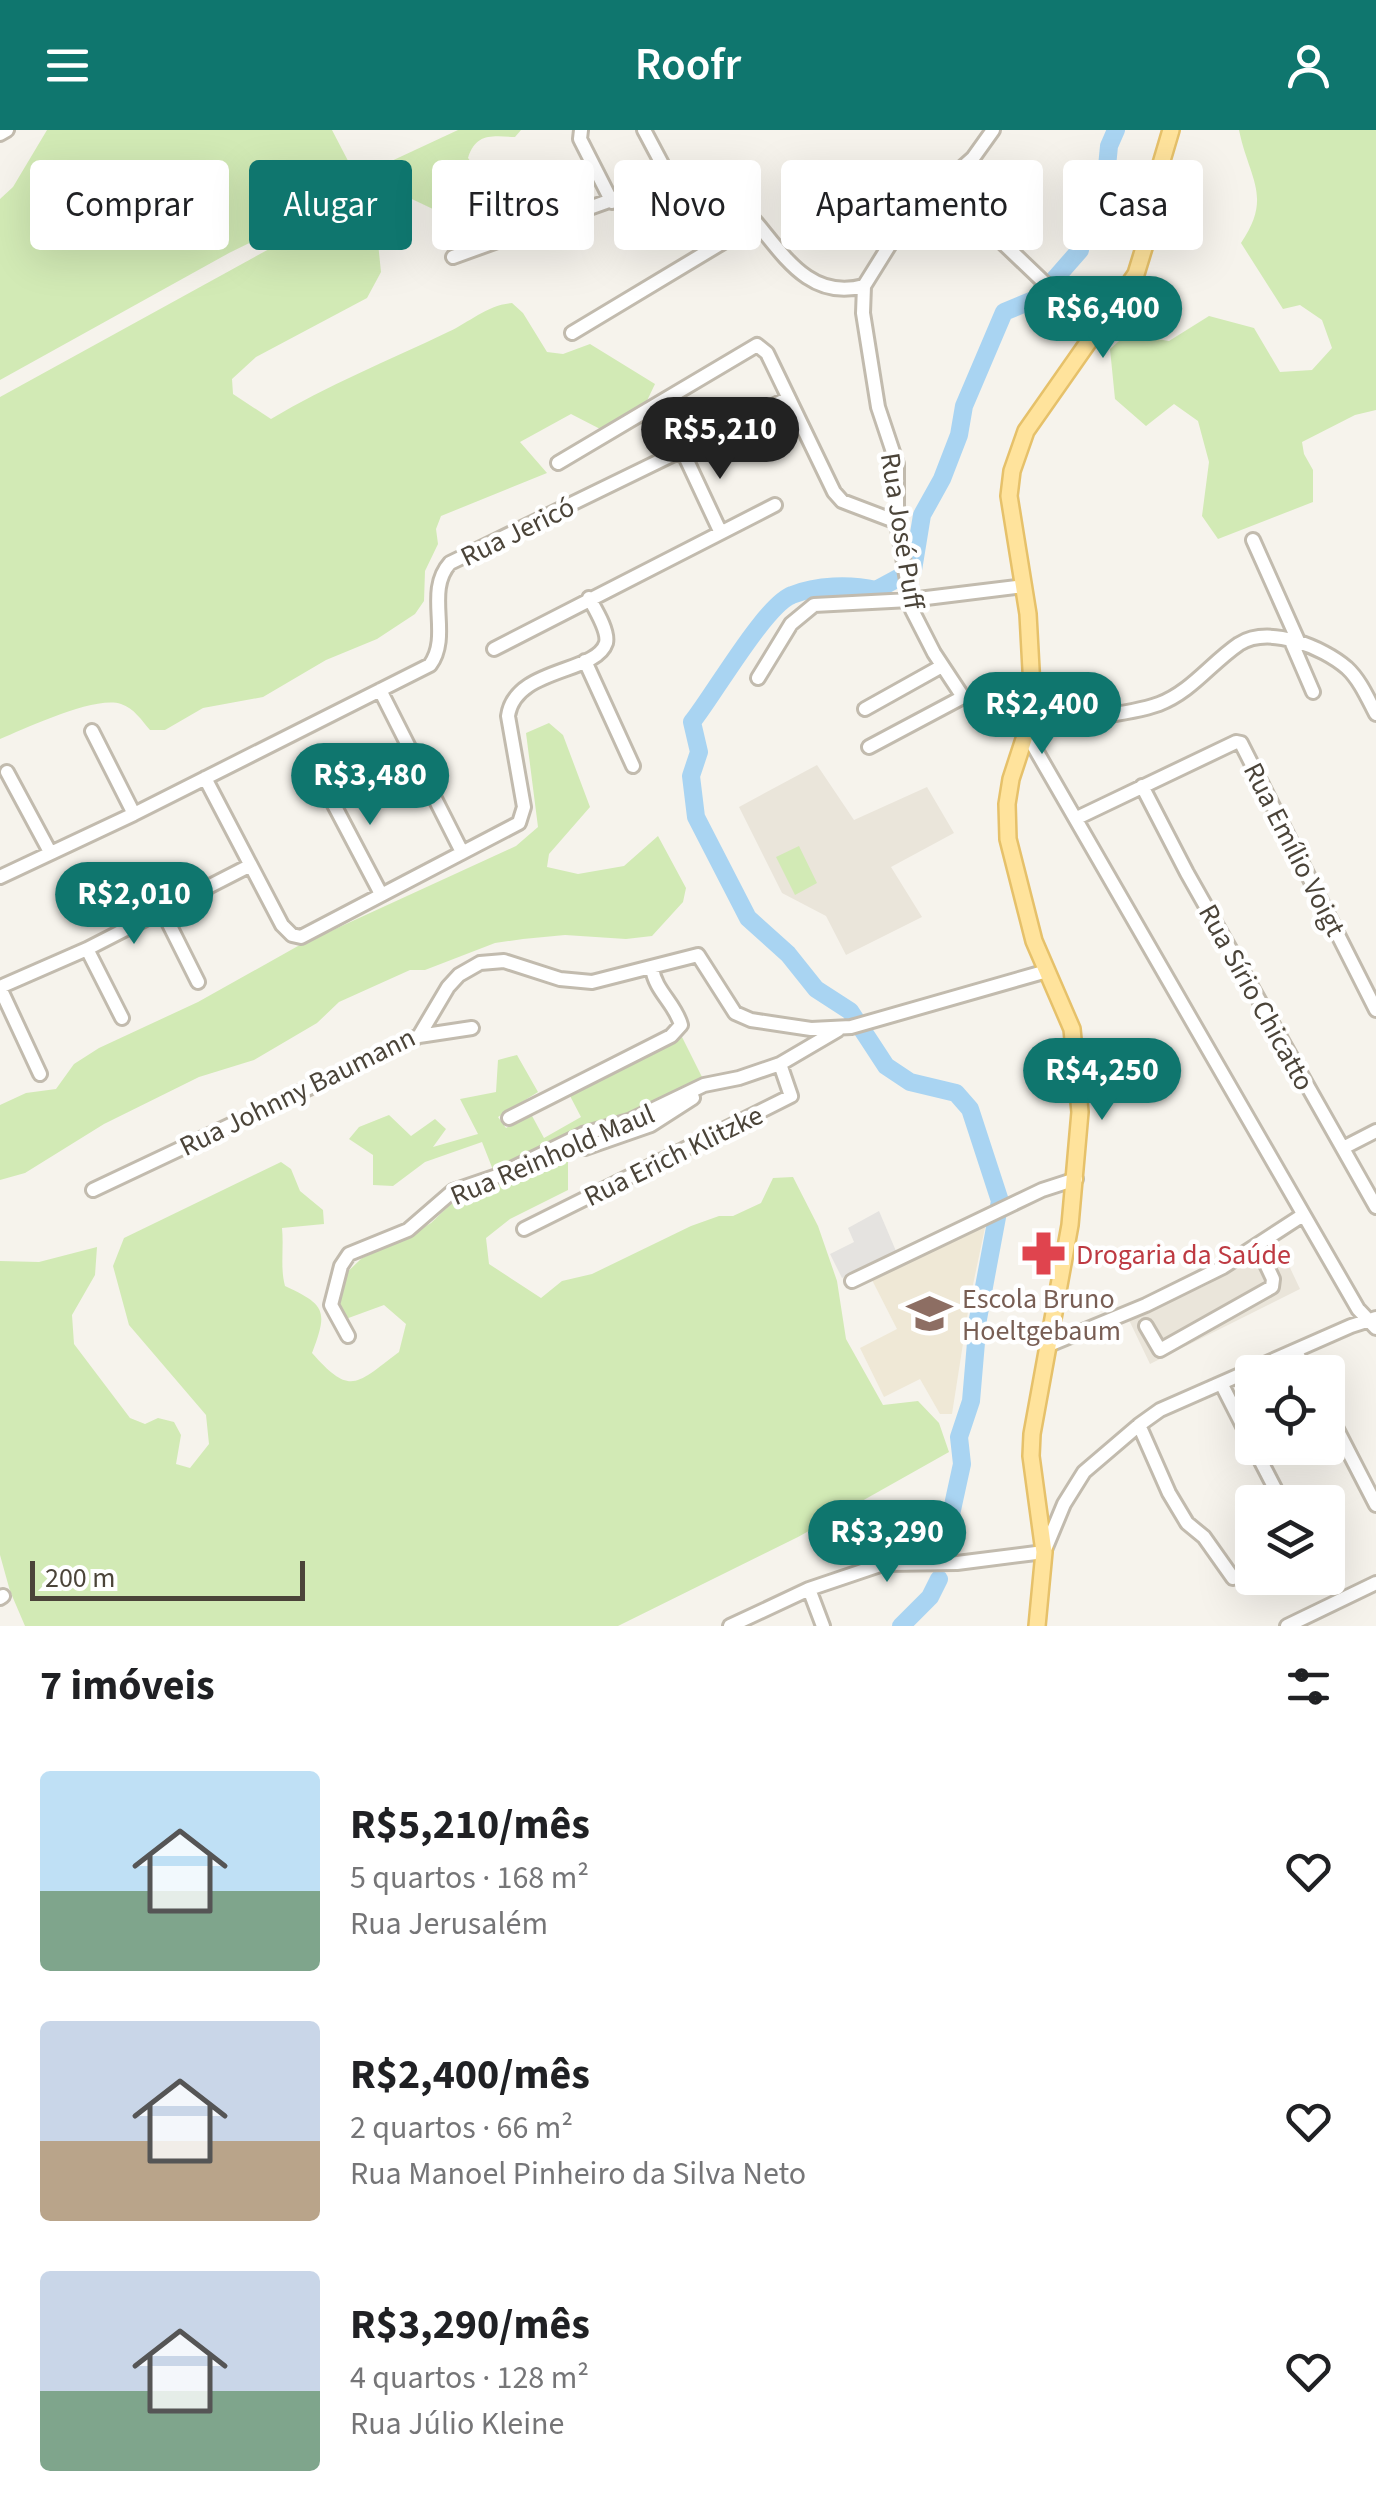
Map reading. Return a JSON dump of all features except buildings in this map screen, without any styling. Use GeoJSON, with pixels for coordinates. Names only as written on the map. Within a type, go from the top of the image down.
{"type":"FeatureCollection","features":[{"type":"Feature","properties":{"kind":"main road"},"geometry":{"type":"LineString","coordinates":[[1038,1626],[1044,1552],[1030,1456],[1076,1178],[1080,1112],[1076,1048],[1066,1011],[1024,911],[1007,821],[1011,778],[1031,705],[1032,651],[1009,496],[1018,452],[1036,416],[1125,292],[1141,260],[1151,225],[1155,184],[1171,130]]}},
{"type":"Feature","properties":{"kind":"street"},"geometry":{"type":"LineString","coordinates":[[0,134],[7,130]]}},
{"type":"Feature","properties":{"kind":"street"},"geometry":{"type":"LineString","coordinates":[[453,258],[612,202],[580,138],[581,130]]}},
{"type":"Feature","properties":{"kind":"street"},"geometry":{"type":"LineString","coordinates":[[644,130],[660,160]]}},
{"type":"Feature","properties":{"kind":"street"},"geometry":{"type":"LineString","coordinates":[[761,230],[788,263],[822,285],[849,290],[864,286],[907,217],[973,158],[994,130]]}},
{"type":"Feature","properties":{"kind":"street"},"geometry":{"type":"LineString","coordinates":[[572,333],[710,250]]}},
{"type":"Feature","properties":{"kind":"street"},"geometry":{"type":"LineString","coordinates":[[1011,250],[1096,332]]}},
{"type":"Feature","properties":{"kind":"street","name":"Rua José Puff"},"geometry":{"type":"LineString","coordinates":[[864,286],[862,313],[878,407],[897,464],[897,522],[909,595],[921,630],[962,697]]}},
{"type":"Feature","properties":{"kind":"street"},"geometry":{"type":"LineString","coordinates":[[558,463],[757,346],[767,354],[834,492],[842,501],[897,522]]}},
{"type":"Feature","properties":{"kind":"street","name":"Rua Jericó"},"geometry":{"type":"LineString","coordinates":[[0,877],[134,814],[430,664],[435,658],[438,583],[450,563],[787,399]]}},
{"type":"Feature","properties":{"kind":"street"},"geometry":{"type":"LineString","coordinates":[[683,452],[720,531]]}},
{"type":"Feature","properties":{"kind":"street"},"geometry":{"type":"LineString","coordinates":[[494,649],[774,506]]}},
{"type":"Feature","properties":{"kind":"street"},"geometry":{"type":"LineString","coordinates":[[1253,540],[1313,692]]}},
{"type":"Feature","properties":{"kind":"street"},"geometry":{"type":"LineString","coordinates":[[758,678],[791,624],[814,605],[1024,586]]}},
{"type":"Feature","properties":{"kind":"street"},"geometry":{"type":"LineString","coordinates":[[205,778],[282,925],[292,935],[301,937],[519,823],[524,816],[508,716],[515,695],[602,649],[607,641],[589,598]]}},
{"type":"Feature","properties":{"kind":"street"},"geometry":{"type":"LineString","coordinates":[[1374,1322],[1358,1309],[1303,1215],[1027,728],[1156,705],[1182,692],[1242,643],[1258,637],[1295,642],[1347,668],[1372,694],[1376,714]]}},
{"type":"Feature","properties":{"kind":"street"},"geometry":{"type":"LineString","coordinates":[[585,660],[632,766]]}},
{"type":"Feature","properties":{"kind":"street"},"geometry":{"type":"LineString","coordinates":[[865,709],[942,666]]}},
{"type":"Feature","properties":{"kind":"street"},"geometry":{"type":"LineString","coordinates":[[380,690],[462,852]]}},
{"type":"Feature","properties":{"kind":"street"},"geometry":{"type":"LineString","coordinates":[[870,746],[962,697],[1031,705]]}},
{"type":"Feature","properties":{"kind":"street"},"geometry":{"type":"LineString","coordinates":[[92,731],[134,814]]}},
{"type":"Feature","properties":{"kind":"street","name":"Rua Emílio Voigt"},"geometry":{"type":"LineString","coordinates":[[1077,818],[1236,742],[1242,743],[1376,1010]]}},
{"type":"Feature","properties":{"kind":"street"},"geometry":{"type":"LineString","coordinates":[[7,772],[50,852]]}},
{"type":"Feature","properties":{"kind":"street"},"geometry":{"type":"LineString","coordinates":[[322,782],[381,894]]}},
{"type":"Feature","properties":{"kind":"street","name":"Rua Sírio Chicatto"},"geometry":{"type":"LineString","coordinates":[[1142,786],[1376,1207]]}},
{"type":"Feature","properties":{"kind":"street"},"geometry":{"type":"LineString","coordinates":[[40,1074],[0,988],[249,866]]}},
{"type":"Feature","properties":{"kind":"street"},"geometry":{"type":"LineString","coordinates":[[161,908],[198,982]]}},
{"type":"Feature","properties":{"kind":"street"},"geometry":{"type":"LineString","coordinates":[[87,948],[122,1018]]}},
{"type":"Feature","properties":{"kind":"street","name":"Rua Johnny Baumann"},"geometry":{"type":"LineString","coordinates":[[93,1190],[419,1036],[448,987],[480,963],[504,961],[560,979],[592,982],[698,954],[725,1000],[743,1017],[811,1029],[846,1028]]}},
{"type":"Feature","properties":{"kind":"street"},"geometry":{"type":"LineString","coordinates":[[509,1118],[671,1036],[681,1025],[654,983],[652,968]]}},
{"type":"Feature","properties":{"kind":"street"},"geometry":{"type":"LineString","coordinates":[[846,1028],[1047,971]]}},
{"type":"Feature","properties":{"kind":"street"},"geometry":{"type":"LineString","coordinates":[[419,1036],[472,1028]]}},
{"type":"Feature","properties":{"kind":"street","name":"Rua Reinhold Maul"},"geometry":{"type":"LineString","coordinates":[[348,1336],[332,1304],[341,1266],[349,1254],[408,1230],[453,1192],[497,1176],[583,1134],[630,1120],[704,1085],[780,1064],[846,1028]]}},
{"type":"Feature","properties":{"kind":"street","name":"Rua Erich Klitzke"},"geometry":{"type":"LineString","coordinates":[[524,1229],[791,1096],[780,1064]]}},
{"type":"Feature","properties":{"kind":"street"},"geometry":{"type":"LineString","coordinates":[[585,1148],[664,1118],[690,1101],[694,1091]]}},
{"type":"Feature","properties":{"kind":"street"},"geometry":{"type":"LineString","coordinates":[[1342,1148],[1376,1130]]}},
{"type":"Feature","properties":{"kind":"street"},"geometry":{"type":"LineString","coordinates":[[852,1281],[1076,1178]]}},
{"type":"Feature","properties":{"kind":"street"},"geometry":{"type":"LineString","coordinates":[[1049,1345],[1146,1305],[1223,1267],[1303,1215]]}},
{"type":"Feature","properties":{"kind":"street"},"geometry":{"type":"LineString","coordinates":[[1146,1326],[1160,1350],[1272,1287],[1272,1276],[1256,1245]]}},
{"type":"Feature","properties":{"kind":"street"},"geometry":{"type":"LineString","coordinates":[[730,1626],[809,1589],[883,1564],[958,1563],[1044,1552],[1064,1504],[1084,1472],[1160,1410],[1351,1326],[1374,1322]]}},
{"type":"Feature","properties":{"kind":"street"},"geometry":{"type":"LineString","coordinates":[[1222,1385],[1235,1411]]}},
{"type":"Feature","properties":{"kind":"street"},"geometry":{"type":"LineString","coordinates":[[1139,1426],[1186,1523],[1204,1538],[1233,1578]]}},
{"type":"Feature","properties":{"kind":"street"},"geometry":{"type":"LineString","coordinates":[[1345,1445],[1376,1505]]}},
{"type":"Feature","properties":{"kind":"street"},"geometry":{"type":"LineString","coordinates":[[1288,1626],[1376,1583]]}},
{"type":"Feature","properties":{"kind":"street"},"geometry":{"type":"LineString","coordinates":[[809,1589],[824,1626]]}},
{"type":"Feature","properties":{"kind":"shaded area"},"geometry":{"type":"Polygon","coordinates":[[[817,765],[854,820],[927,787],[954,833],[891,867],[922,917],[846,955],[826,916],[782,893],[739,807],[817,765]]]}},
{"type":"Feature","properties":{"kind":"shaded area"},"geometry":{"type":"Polygon","coordinates":[[[879,1211],[896,1251],[842,1278],[830,1254],[854,1242],[848,1228],[879,1211]]]}},
{"type":"Feature","properties":{"kind":"shaded area","name":"Escola Bruno Hoeltgebaum"},"geometry":{"type":"Polygon","coordinates":[[[986,1223],[952,1414],[940,1414],[920,1379],[884,1397],[860,1348],[897,1329],[871,1278],[986,1223]]]}},
{"type":"Feature","properties":{"kind":"shaded area"},"geometry":{"type":"Polygon","coordinates":[[[1277,1240],[1300,1289],[1150,1364],[1129,1320],[1207,1285],[1277,1240]]]}},
{"type":"Feature","properties":{"kind":"green space"},"geometry":{"type":"Polygon","coordinates":[[[47,130],[332,130],[348,160],[249,160],[249,243],[0,380],[0,199],[13,187],[47,130]]]}},
{"type":"Feature","properties":{"kind":"green space"},"geometry":{"type":"Polygon","coordinates":[[[458,130],[521,130],[515,137],[480,140],[471,150],[470,160],[432,160],[432,209],[412,199],[412,160],[394,160],[458,130]]]}},
{"type":"Feature","properties":{"kind":"green space"},"geometry":{"type":"Polygon","coordinates":[[[1239,130],[1376,130],[1376,410],[1355,415],[1302,442],[1313,470],[1313,502],[1218,539],[1202,516],[1209,462],[1198,421],[1174,404],[1146,426],[1115,399],[1110,349],[1127,334],[1169,341],[1209,316],[1254,328],[1280,372],[1312,370],[1332,348],[1322,320],[1300,305],[1283,309],[1241,243],[1251,227],[1257,200],[1239,130]]]}},
{"type":"Feature","properties":{"kind":"green space"},"geometry":{"type":"Polygon","coordinates":[[[267,250],[379,250],[381,272],[367,298],[256,357],[232,379],[233,394],[271,419],[487,310],[512,303],[523,313],[547,352],[563,354],[590,344],[655,384],[642,411],[604,431],[571,414],[520,442],[547,473],[441,516],[436,529],[438,544],[425,571],[424,601],[415,614],[377,639],[326,660],[263,697],[203,708],[165,730],[150,730],[130,708],[110,702],[61,714],[0,739],[0,397],[267,250]]]}},
{"type":"Feature","properties":{"kind":"green space"},"geometry":{"type":"Polygon","coordinates":[[[549,723],[563,735],[590,807],[549,854],[547,867],[578,874],[624,866],[658,836],[686,888],[683,902],[652,936],[626,939],[565,935],[523,939],[495,943],[425,970],[410,970],[339,1002],[317,1023],[254,1060],[199,1077],[104,1124],[25,1173],[0,1180],[0,1105],[26,1093],[56,1089],[74,1064],[99,1048],[198,1002],[298,946],[516,846],[538,827],[526,733],[549,723]]]}},
{"type":"Feature","properties":{"kind":"green space"},"geometry":{"type":"Polygon","coordinates":[[[799,846],[817,883],[795,895],[776,857],[799,846]]]}},
{"type":"Feature","properties":{"kind":"green space"},"geometry":{"type":"Polygon","coordinates":[[[682,1037],[702,1077],[658,1102],[612,1118],[568,1152],[568,1190],[510,1219],[486,1238],[489,1264],[541,1298],[562,1281],[592,1274],[691,1226],[719,1216],[733,1216],[761,1203],[773,1178],[793,1177],[818,1226],[837,1281],[846,1339],[883,1405],[918,1401],[939,1423],[949,1452],[798,1537],[618,1626],[25,1626],[0,1555],[0,1261],[39,1262],[97,1247],[95,1275],[72,1315],[74,1344],[130,1418],[145,1424],[158,1418],[174,1422],[181,1435],[176,1464],[190,1468],[209,1444],[206,1415],[129,1325],[113,1266],[124,1238],[281,1162],[291,1169],[300,1191],[323,1210],[324,1224],[282,1228],[285,1286],[316,1304],[320,1311],[312,1353],[336,1376],[354,1381],[363,1378],[399,1352],[406,1324],[384,1305],[343,1320],[335,1308],[340,1279],[362,1258],[431,1223],[457,1198],[497,1180],[482,1142],[425,1162],[393,1186],[373,1185],[373,1155],[349,1139],[359,1127],[389,1115],[411,1136],[435,1119],[446,1129],[433,1147],[478,1134],[460,1099],[496,1092],[498,1060],[517,1055],[538,1092],[498,1117],[506,1128],[531,1114],[544,1138],[581,1117],[569,1094],[682,1037]]]}},
{"type":"Feature","properties":{"kind":"waterway"},"geometry":{"type":"LineString","coordinates":[[948,1554],[950,1519],[962,1464],[959,1437],[971,1401],[978,1319],[1000,1201],[970,1109],[956,1093],[910,1082],[886,1066],[850,1011],[816,989],[788,954],[748,918],[696,817],[691,776],[699,752],[692,722],[754,633],[781,602],[823,587],[876,590],[913,570],[922,515],[942,479],[959,435],[964,406],[1004,312],[1038,298],[1080,250],[1086,213],[1106,177],[1109,146],[1116,130]]}},
{"type":"Feature","properties":{"kind":"waterway"},"geometry":{"type":"LineString","coordinates":[[901,1626],[930,1597],[939,1579]]}},
{"type":"Feature","properties":{"kind":"place","name":"Drogaria da Saúde"},"geometry":{"type":"Point","coordinates":[1043,1254]}},
{"type":"Feature","properties":{"kind":"place","name":"Escola Bruno Hoeltgebaum"},"geometry":{"type":"Point","coordinates":[929,1314]}}]}
